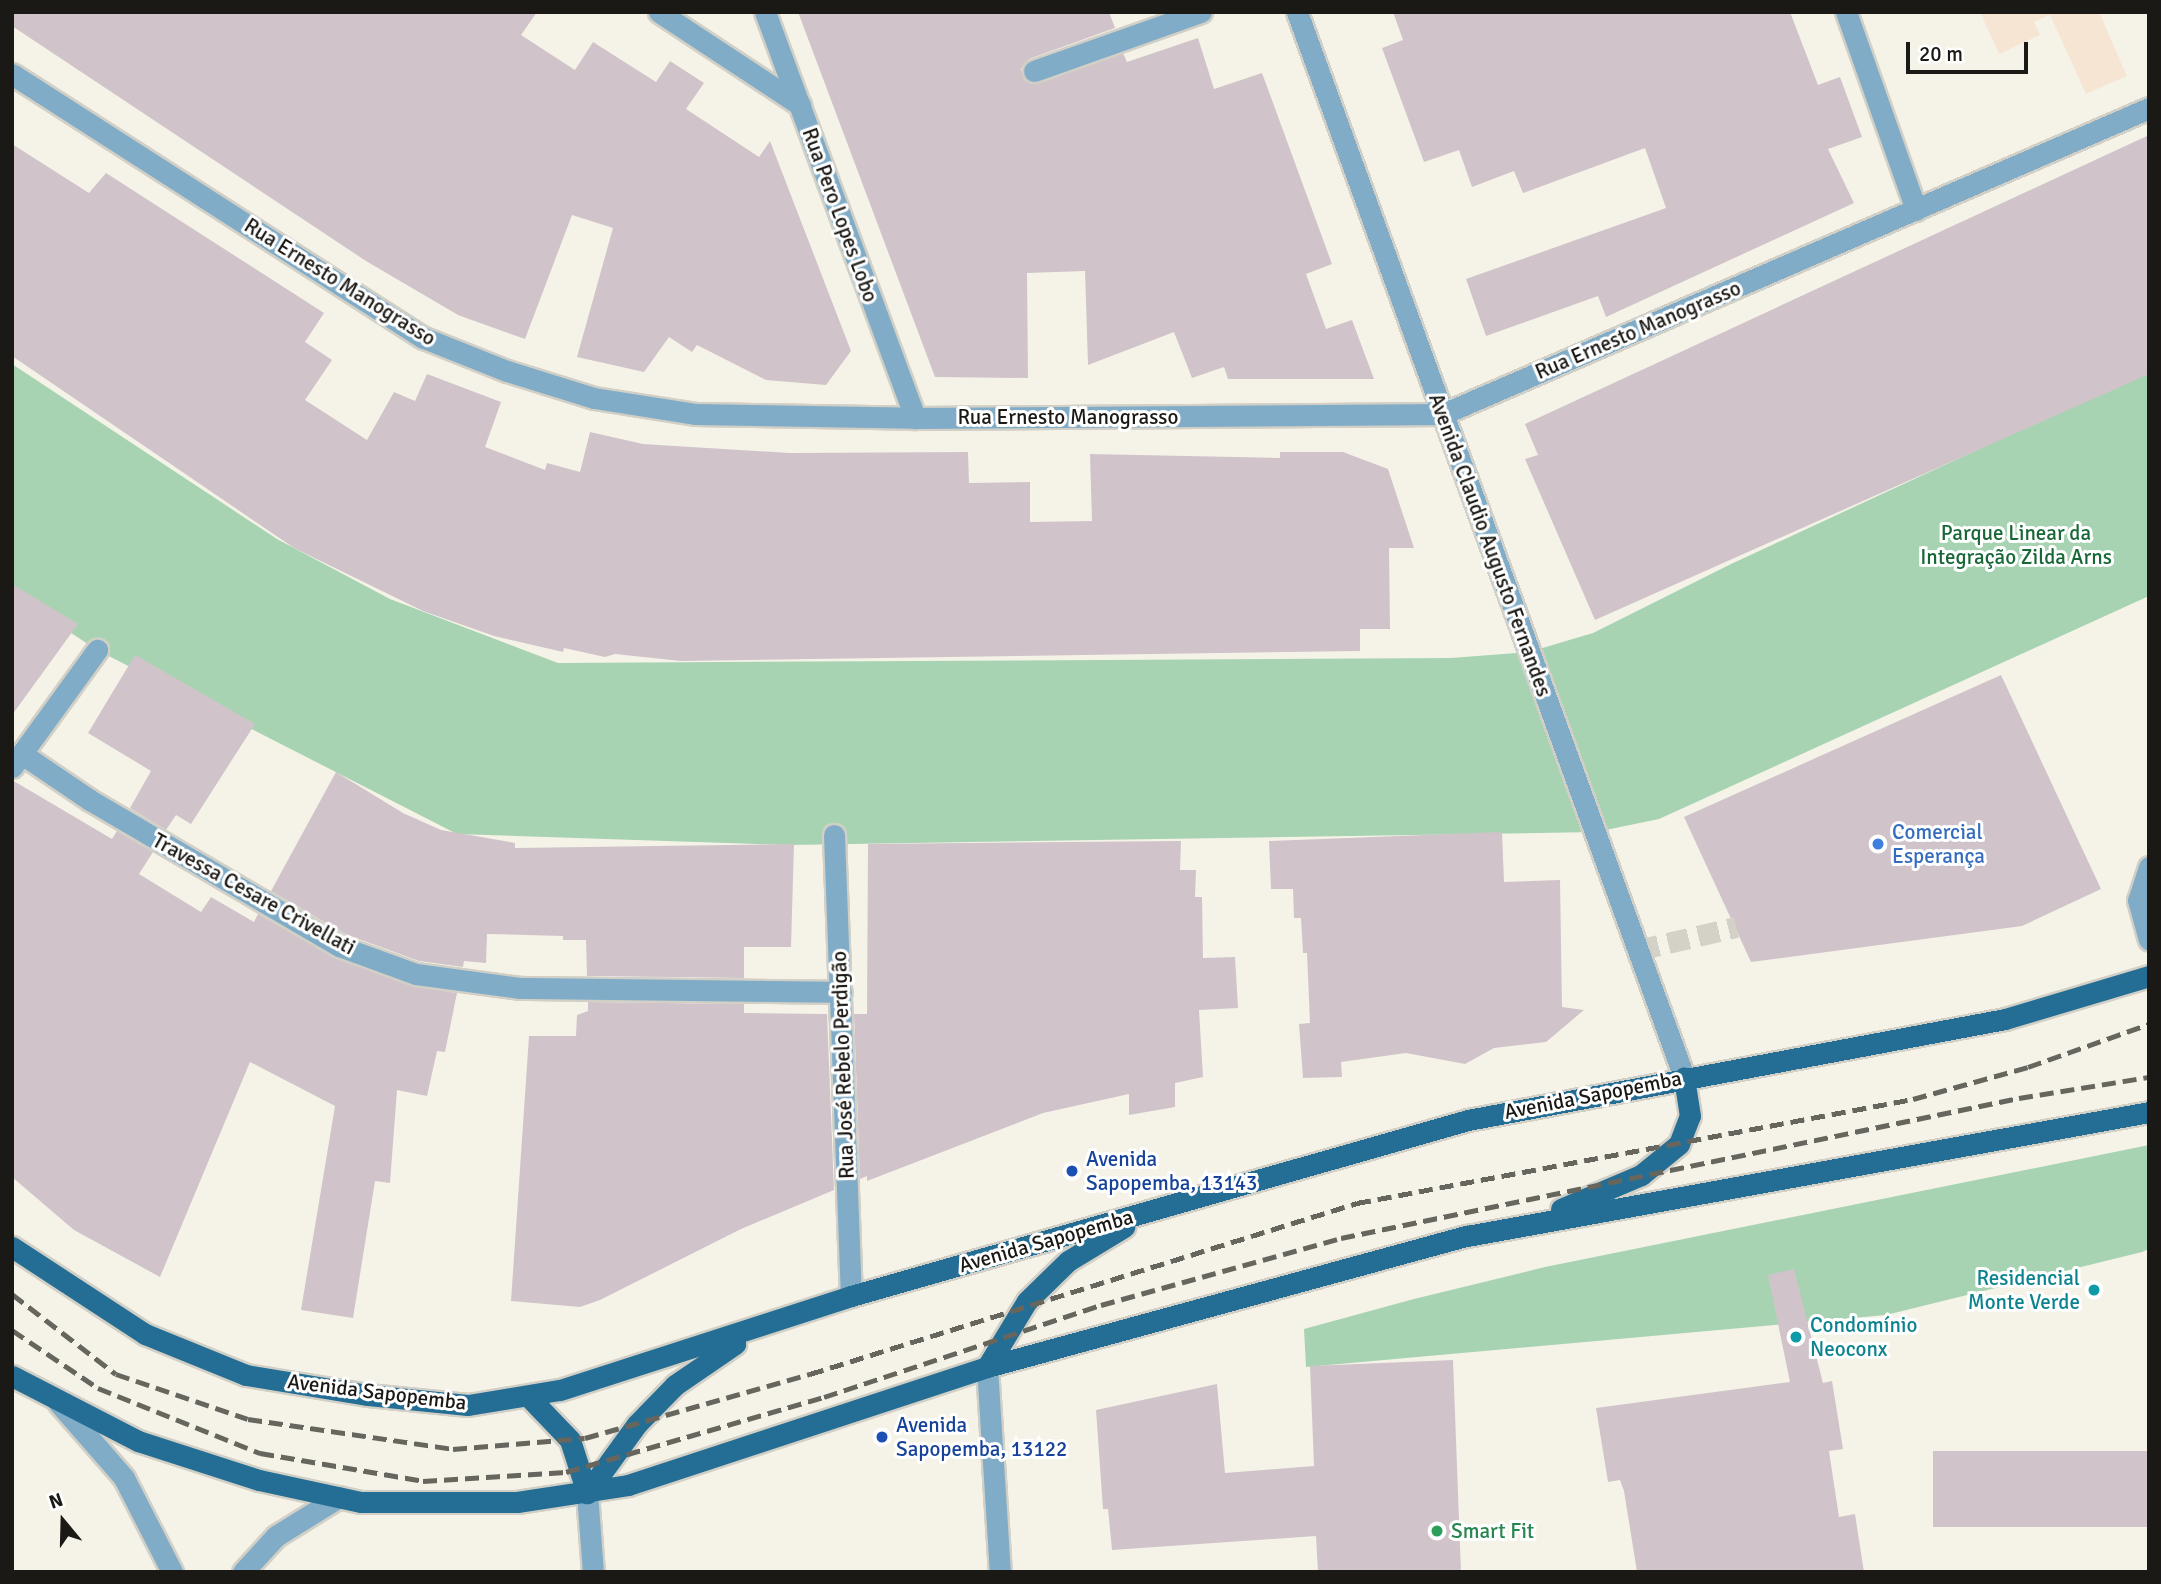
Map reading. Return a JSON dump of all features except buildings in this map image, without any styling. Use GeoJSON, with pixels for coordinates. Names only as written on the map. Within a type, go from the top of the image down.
{"type":"FeatureCollection","features":[{"type":"Feature","properties":{"kind":"main road","name":"Avenida Sapopemba"},"geometry":{"type":"LineString","coordinates":[[12,1247],[145,1334],[246,1376],[369,1395],[468,1405],[561,1390],[767,1326],[851,1296],[1468,1120],[1684,1077],[2005,1019],[2149,976]]}},
{"type":"Feature","properties":{"kind":"main road"},"geometry":{"type":"LineString","coordinates":[[12,1376],[138,1441],[259,1480],[361,1502],[517,1502],[587,1493],[628,1485],[987,1367],[1497,1231],[1608,1192],[1666,1158],[1679,1144],[1690,1116],[1684,1077]]}},
{"type":"Feature","properties":{"kind":"main road"},"geometry":{"type":"LineString","coordinates":[[1497,1231],[2149,1112]]}},
{"type":"Feature","properties":{"kind":"main road"},"geometry":{"type":"LineString","coordinates":[[987,1367],[1027,1301],[1068,1261],[1117,1230],[1221,1191]]}},
{"type":"Feature","properties":{"kind":"main road"},"geometry":{"type":"LineString","coordinates":[[587,1493],[625,1438],[676,1385],[719,1352],[767,1326]]}},
{"type":"Feature","properties":{"kind":"main road"},"geometry":{"type":"LineString","coordinates":[[528,1396],[570,1440],[587,1493]]}},
{"type":"Feature","properties":{"kind":"street"},"geometry":{"type":"LineString","coordinates":[[659,12],[800,105]]}},
{"type":"Feature","properties":{"kind":"street","name":"Rua Pero Lopes Lobo"},"geometry":{"type":"LineString","coordinates":[[765,12],[915,418]]}},
{"type":"Feature","properties":{"kind":"street"},"geometry":{"type":"LineString","coordinates":[[1034,71],[1201,12]]}},
{"type":"Feature","properties":{"kind":"street","name":"Avenida Claudio Augusto Fernandes"},"geometry":{"type":"LineString","coordinates":[[1297,12],[1684,1077]]}},
{"type":"Feature","properties":{"kind":"street"},"geometry":{"type":"LineString","coordinates":[[1846,12],[1916,209]]}},
{"type":"Feature","properties":{"kind":"street","name":"Rua Ernesto Manograsso"},"geometry":{"type":"LineString","coordinates":[[12,74],[424,338],[508,371],[594,398],[695,414],[915,418],[1443,414],[2149,108]]}},
{"type":"Feature","properties":{"kind":"street"},"geometry":{"type":"LineString","coordinates":[[17,760],[97,650]]}},
{"type":"Feature","properties":{"kind":"street","name":"Travessa Cesare Crivellati"},"geometry":{"type":"LineString","coordinates":[[17,760],[339,946],[416,974],[519,988],[841,992]]}},
{"type":"Feature","properties":{"kind":"street","name":"Rua José Rebelo Perdigão"},"geometry":{"type":"LineString","coordinates":[[834,835],[851,1296]]}},
{"type":"Feature","properties":{"kind":"street"},"geometry":{"type":"LineString","coordinates":[[2149,867],[2138,900],[2149,940]]}},
{"type":"Feature","properties":{"kind":"street"},"geometry":{"type":"LineString","coordinates":[[987,1367],[1000,1572]]}},
{"type":"Feature","properties":{"kind":"street"},"geometry":{"type":"LineString","coordinates":[[58,1402],[124,1478],[172,1572]]}},
{"type":"Feature","properties":{"kind":"street"},"geometry":{"type":"LineString","coordinates":[[587,1493],[593,1572]]}},
{"type":"Feature","properties":{"kind":"street"},"geometry":{"type":"LineString","coordinates":[[243,1572],[276,1536],[338,1497]]}},
{"type":"Feature","properties":{"kind":"shaded area"},"geometry":{"type":"Polygon","coordinates":[[[1980,12],[2099,12],[2127,76],[2086,94],[2050,15],[2034,22],[2040,35],[1999,54],[1980,12]]]}},
{"type":"Feature","properties":{"kind":"green space","name":"Parque Linear da Integração Zilda Arns"},"geometry":{"type":"Polygon","coordinates":[[[12,364],[277,539],[390,599],[558,663],[1451,658],[1529,652],[1593,633],[1729,565],[2149,370],[2149,596],[1659,819],[1596,832],[789,845],[457,834],[97,650],[12,594],[12,364]]]}},
{"type":"Feature","properties":{"kind":"green space"},"geometry":{"type":"Polygon","coordinates":[[[2149,1145],[2149,1249],[2142,1252],[1886,1315],[1306,1367],[1304,1329],[1414,1299],[1545,1267],[2149,1145]]]}},
{"type":"Feature","properties":{"kind":"tunnel"},"geometry":{"type":"LineString","coordinates":[[1638,950],[1736,927]]}},
{"type":"Feature","properties":{"kind":"railway"},"geometry":{"type":"LineString","coordinates":[[12,1294],[116,1374],[248,1419],[453,1449],[585,1438],[810,1374],[1357,1203],[1913,1099],[2028,1067],[2149,1024]]}},
{"type":"Feature","properties":{"kind":"railway"},"geometry":{"type":"LineString","coordinates":[[12,1330],[98,1388],[260,1453],[423,1481],[566,1472],[824,1397],[1101,1305],[1341,1238],[2019,1098],[2149,1077]]}},
{"type":"Feature","properties":{"kind":"place","name":"Comercial Esperança"},"geometry":{"type":"Point","coordinates":[1878,844]}},
{"type":"Feature","properties":{"kind":"place","name":"Avenida Sapopemba, 13143"},"geometry":{"type":"Point","coordinates":[1072,1171]}},
{"type":"Feature","properties":{"kind":"place","name":"Residencial Monte Verde"},"geometry":{"type":"Point","coordinates":[2094,1290]}},
{"type":"Feature","properties":{"kind":"place","name":"Condomínio Neoconx"},"geometry":{"type":"Point","coordinates":[1796,1337]}},
{"type":"Feature","properties":{"kind":"place","name":"Avenida Sapopemba, 13122"},"geometry":{"type":"Point","coordinates":[882,1437]}},
{"type":"Feature","properties":{"kind":"place","name":"Smart Fit"},"geometry":{"type":"Point","coordinates":[1437,1531]}}]}
